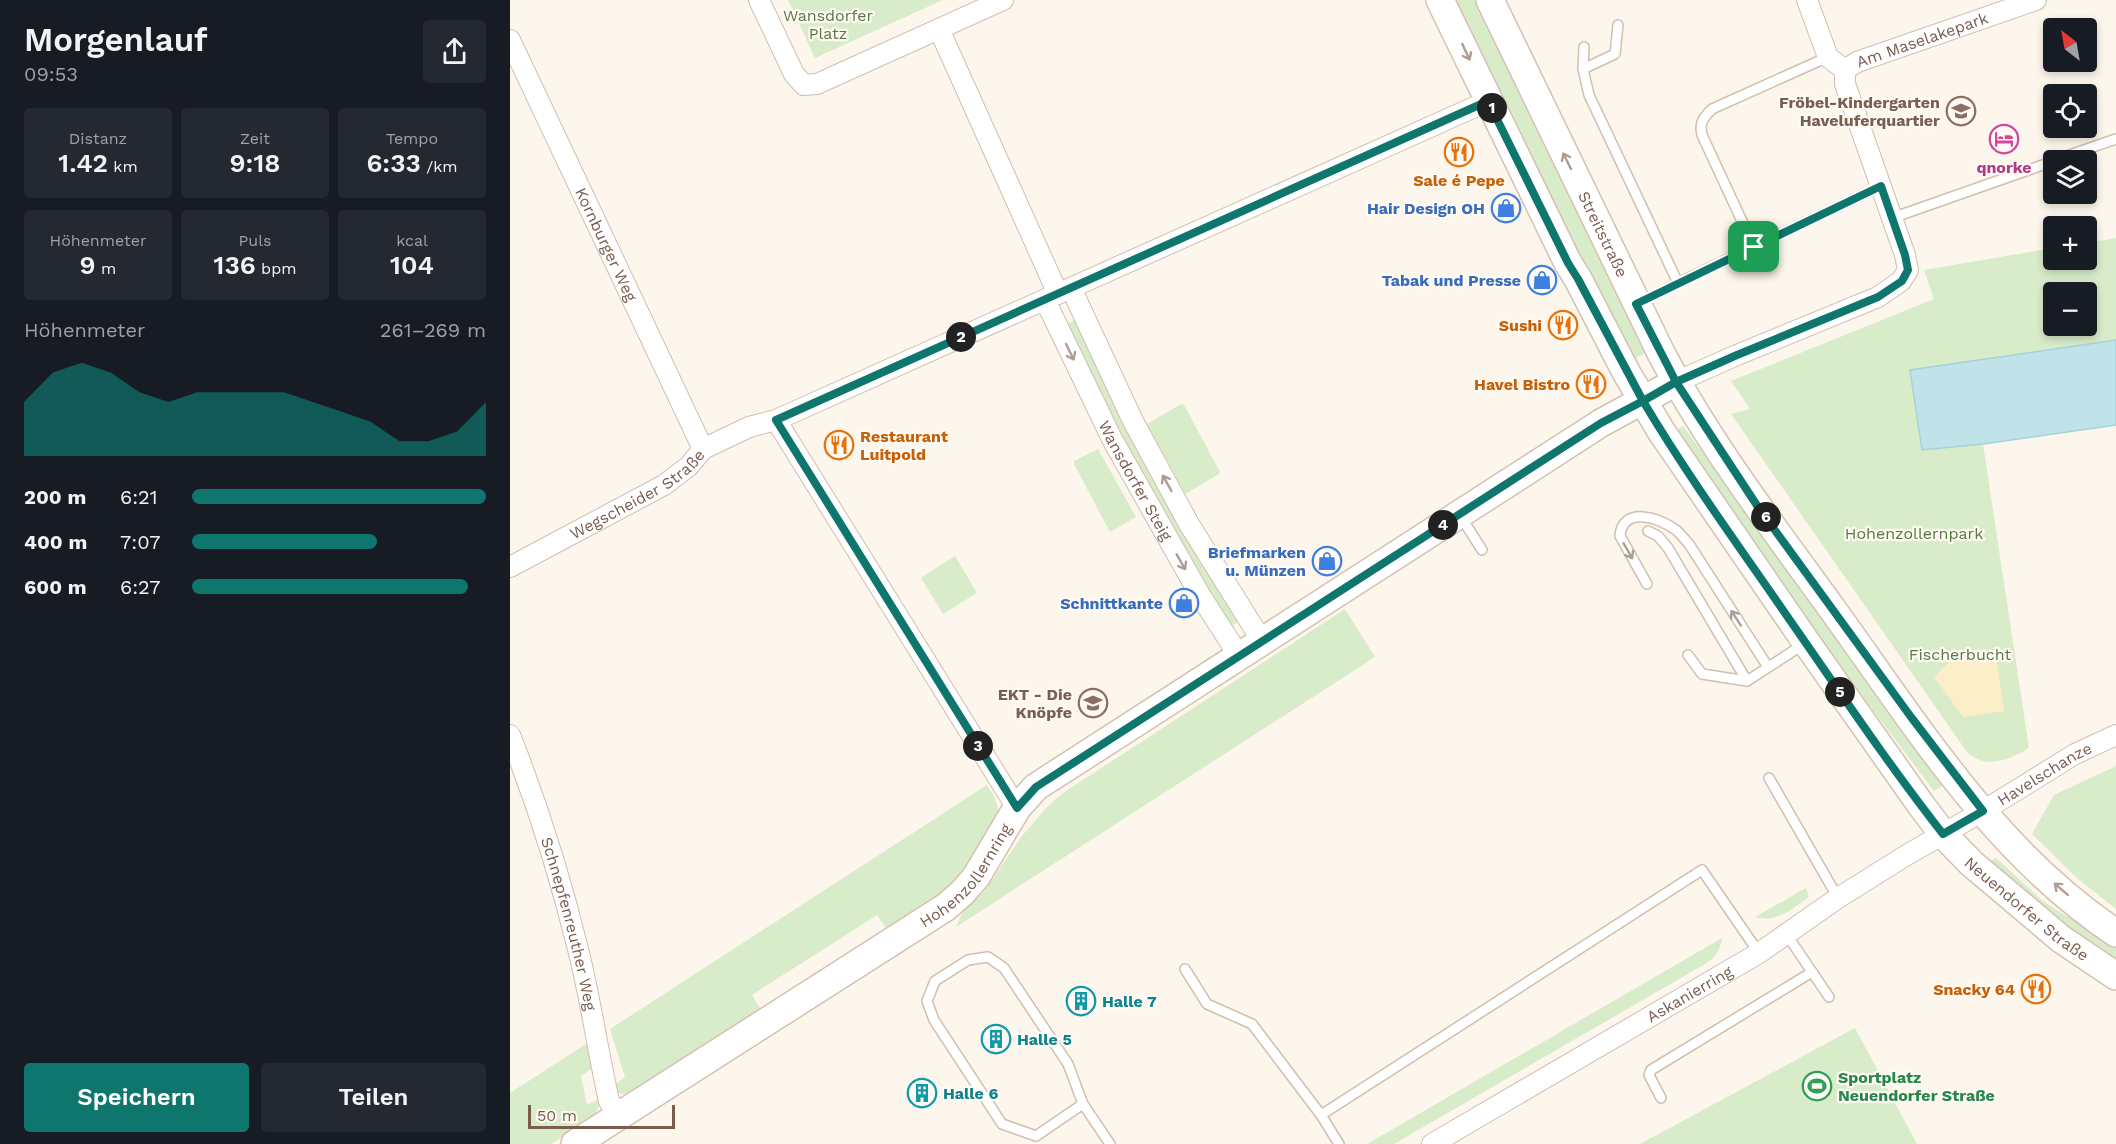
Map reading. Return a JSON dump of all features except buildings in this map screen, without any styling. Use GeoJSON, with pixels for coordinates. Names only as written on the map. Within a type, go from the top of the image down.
{"type":"FeatureCollection","features":[{"type":"Feature","properties":{"kind":"main road"},"geometry":{"type":"LineString","coordinates":[[1440,0],[1568,263],[1643,401],[1693,480],[1943,834]]}},
{"type":"Feature","properties":{"kind":"main road","name":"Streitstraße"},"geometry":{"type":"LineString","coordinates":[[1490,0],[1636,304],[1676,382],[1758,507],[1911,717],[1983,811]]}},
{"type":"Feature","properties":{"kind":"main road","name":"Hohenzollernring"},"geometry":{"type":"LineString","coordinates":[[574,1144],[946,907],[976,877],[1017,808],[1036,787],[1601,423],[1676,382]]}},
{"type":"Feature","properties":{"kind":"main road"},"geometry":{"type":"LineString","coordinates":[[1983,811],[2018,851],[2116,933]]}},
{"type":"Feature","properties":{"kind":"main road","name":"Neuendorfer Straße"},"geometry":{"type":"LineString","coordinates":[[1943,834],[1971,863],[2014,901],[2078,952],[2116,976]]}},
{"type":"Feature","properties":{"kind":"street"},"geometry":{"type":"LineString","coordinates":[[759,0],[794,74],[804,85],[817,84],[1003,0]]}},
{"type":"Feature","properties":{"kind":"street"},"geometry":{"type":"LineString","coordinates":[[1807,0],[1828,57],[1845,70]]}},
{"type":"Feature","properties":{"kind":"street","name":"Am Maselakepark"},"geometry":{"type":"LineString","coordinates":[[1676,382],[1878,297],[1902,281],[1908,270],[1905,255],[1845,84],[1845,70],[1857,62],[2036,0]]}},
{"type":"Feature","properties":{"kind":"street","name":"Wansdorfer Steig"},"geometry":{"type":"LineString","coordinates":[[939,29],[1058,294],[1112,439],[1194,585],[1239,656]]}},
{"type":"Feature","properties":{"kind":"street","name":"Kornburger Weg"},"geometry":{"type":"LineString","coordinates":[[510,40],[703,449]]}},
{"type":"Feature","properties":{"kind":"street","name":"Wegscheider Straße"},"geometry":{"type":"LineString","coordinates":[[510,567],[664,485],[689,466],[703,449],[749,427],[776,420],[1488,101]]}},
{"type":"Feature","properties":{"kind":"street","name":"Wansdorfer Steig"},"geometry":{"type":"LineString","coordinates":[[1058,294],[1189,524],[1262,641]]}},
{"type":"Feature","properties":{"kind":"street"},"geometry":{"type":"LineString","coordinates":[[776,420],[1017,808]]}},
{"type":"Feature","properties":{"kind":"street","name":"Schnepfenreuther Weg"},"geometry":{"type":"LineString","coordinates":[[510,735],[530,787],[558,878],[579,954],[609,1101],[618,1116]]}},
{"type":"Feature","properties":{"kind":"street","name":"Havelschanze"},"geometry":{"type":"LineString","coordinates":[[1943,834],[2075,754],[2116,735]]}},
{"type":"Feature","properties":{"kind":"street","name":"Askanierring"},"geometry":{"type":"LineString","coordinates":[[1443,1141],[1759,953],[1838,898],[1943,834]]}},
{"type":"Feature","properties":{"kind":"lane"},"geometry":{"type":"LineString","coordinates":[[1583,69],[1615,54],[1618,25]]}},
{"type":"Feature","properties":{"kind":"lane"},"geometry":{"type":"LineString","coordinates":[[1584,46],[1583,69],[1589,95],[1678,283]]}},
{"type":"Feature","properties":{"kind":"lane"},"geometry":{"type":"LineString","coordinates":[[1754,247],[1702,135],[1700,126],[1704,117],[1712,109],[1828,57]]}},
{"type":"Feature","properties":{"kind":"lane"},"geometry":{"type":"LineString","coordinates":[[2085,150],[2116,139]]}},
{"type":"Feature","properties":{"kind":"lane"},"geometry":{"type":"LineString","coordinates":[[1892,218],[2043,165]]}},
{"type":"Feature","properties":{"kind":"lane"},"geometry":{"type":"LineString","coordinates":[[1636,304],[1881,186]]}},
{"type":"Feature","properties":{"kind":"lane"},"geometry":{"type":"LineString","coordinates":[[1460,514],[1482,550]]}},
{"type":"Feature","properties":{"kind":"lane"},"geometry":{"type":"LineString","coordinates":[[1647,584],[1620,536],[1620,528],[1634,516],[1665,524],[1678,531],[1689,544],[1768,667]]}},
{"type":"Feature","properties":{"kind":"lane"},"geometry":{"type":"LineString","coordinates":[[1648,531],[1658,536],[1668,548],[1747,681]]}},
{"type":"Feature","properties":{"kind":"lane"},"geometry":{"type":"LineString","coordinates":[[1688,655],[1702,674],[1747,681],[1806,642]]}},
{"type":"Feature","properties":{"kind":"lane"},"geometry":{"type":"LineString","coordinates":[[1769,778],[1838,898]]}},
{"type":"Feature","properties":{"kind":"lane"},"geometry":{"type":"LineString","coordinates":[[1321,1115],[1702,870],[1759,953]]}},
{"type":"Feature","properties":{"kind":"lane"},"geometry":{"type":"LineString","coordinates":[[1787,935],[1829,997]]}},
{"type":"Feature","properties":{"kind":"lane"},"geometry":{"type":"LineString","coordinates":[[1083,1104],[1036,1136],[1002,1124],[934,1020],[927,1001],[935,981],[968,960],[988,957],[1004,968],[1068,1064],[1083,1104],[1110,1144]]}},
{"type":"Feature","properties":{"kind":"lane"},"geometry":{"type":"LineString","coordinates":[[1185,969],[1207,1004],[1252,1023],[1321,1115],[1339,1144]]}},
{"type":"Feature","properties":{"kind":"lane"},"geometry":{"type":"LineString","coordinates":[[1661,1098],[1649,1075],[1651,1070],[1812,972]]}},
{"type":"Feature","properties":{"kind":"green space","name":"Wansdorfer Platz"},"geometry":{"type":"Polygon","coordinates":[[[788,0],[943,0],[815,58],[788,0]]]}},
{"type":"Feature","properties":{"kind":"green space"},"geometry":{"type":"Polygon","coordinates":[[[1451,0],[1476,0],[1647,352],[1634,359],[1606,302],[1584,268],[1451,0]]]}},
{"type":"Feature","properties":{"kind":"green space","name":"Hohenzollernpark"},"geometry":{"type":"Polygon","coordinates":[[[2116,238],[2116,340],[1911,370],[1922,449],[1983,444],[2029,748],[1997,761],[1981,761],[1967,752],[1731,414],[1750,409],[1731,381],[1934,299],[1924,270],[2043,250],[2043,270],[2097,270],[2097,241],[2116,238]]]}},
{"type":"Feature","properties":{"kind":"green space"},"geometry":{"type":"Polygon","coordinates":[[[1077,319],[1239,619],[1230,627],[1149,498],[1067,324],[1077,319]]]}},
{"type":"Feature","properties":{"kind":"green space"},"geometry":{"type":"Polygon","coordinates":[[[1181,404],[1184,405],[1220,472],[1187,493],[1147,424],[1181,404]]]}},
{"type":"Feature","properties":{"kind":"green space"},"geometry":{"type":"Polygon","coordinates":[[[1683,426],[1739,498],[1944,785],[1934,791],[1858,693],[1670,434],[1683,426]]]}},
{"type":"Feature","properties":{"kind":"green space"},"geometry":{"type":"Polygon","coordinates":[[[1098,449],[1136,517],[1110,532],[1074,464],[1074,461],[1098,449]]]}},
{"type":"Feature","properties":{"kind":"green space"},"geometry":{"type":"Polygon","coordinates":[[[955,556],[977,593],[943,614],[921,578],[955,556]]]}},
{"type":"Feature","properties":{"kind":"green space"},"geometry":{"type":"Polygon","coordinates":[[[1345,609],[1375,657],[956,927],[963,911],[982,894],[1022,836],[1046,808],[1063,793],[1345,609]]]}},
{"type":"Feature","properties":{"kind":"green space"},"geometry":{"type":"Polygon","coordinates":[[[2116,766],[2116,909],[2077,878],[2032,834],[2054,795],[2116,766]]]}},
{"type":"Feature","properties":{"kind":"green space"},"geometry":{"type":"Polygon","coordinates":[[[987,785],[998,810],[993,832],[966,870],[938,897],[887,930],[877,915],[752,995],[762,1011],[634,1091],[624,1094],[615,1090],[614,1085],[625,1077],[610,1029],[987,785]]]}},
{"type":"Feature","properties":{"kind":"green space"},"geometry":{"type":"Polygon","coordinates":[[[1996,858],[2043,901],[2116,948],[2116,964],[2092,948],[1986,864],[1996,858]]]}},
{"type":"Feature","properties":{"kind":"green space"},"geometry":{"type":"Polygon","coordinates":[[[1806,888],[1809,897],[1790,910],[1770,918],[1755,917],[1806,888]]]}},
{"type":"Feature","properties":{"kind":"green space"},"geometry":{"type":"Polygon","coordinates":[[[1722,938],[1717,953],[1705,964],[1394,1144],[1367,1144],[1722,938]]]}},
{"type":"Feature","properties":{"kind":"green space","name":"Sportplatz Neuendorfer Straße"},"geometry":{"type":"Polygon","coordinates":[[[1855,1028],[1917,1144],[1640,1144],[1855,1028]]]}},
{"type":"Feature","properties":{"kind":"green space"},"geometry":{"type":"Polygon","coordinates":[[[589,1042],[594,1067],[581,1076],[587,1105],[599,1099],[595,1114],[591,1119],[551,1144],[510,1144],[510,1093],[589,1042]]]}},
{"type":"Feature","properties":{"kind":"sand"},"geometry":{"type":"Polygon","coordinates":[[[1968,654],[1996,656],[2004,711],[1963,717],[1934,677],[1950,661],[1968,654]]]}},
{"type":"Feature","properties":{"kind":"water"},"geometry":{"type":"Polygon","coordinates":[[[2116,340],[2116,425],[1983,444],[1922,450],[1910,370],[2116,340]]]}},
{"type":"Feature","properties":{"kind":"place","name":"Fröbel-Kindergarten Haveluferquartier"},"geometry":{"type":"Point","coordinates":[1961,111]}},
{"type":"Feature","properties":{"kind":"place","name":"qnorke"},"geometry":{"type":"Point","coordinates":[2004,139]}},
{"type":"Feature","properties":{"kind":"place","name":"Sale é Pepe"},"geometry":{"type":"Point","coordinates":[1459,152]}},
{"type":"Feature","properties":{"kind":"place","name":"Hair Design OH"},"geometry":{"type":"Point","coordinates":[1506,208]}},
{"type":"Feature","properties":{"kind":"place","name":"Tabak und Presse"},"geometry":{"type":"Point","coordinates":[1542,280]}},
{"type":"Feature","properties":{"kind":"place","name":"Sushi"},"geometry":{"type":"Point","coordinates":[1563,325]}},
{"type":"Feature","properties":{"kind":"place","name":"Havel Bistro"},"geometry":{"type":"Point","coordinates":[1591,384]}},
{"type":"Feature","properties":{"kind":"place","name":"Restaurant Luitpold"},"geometry":{"type":"Point","coordinates":[839,445]}},
{"type":"Feature","properties":{"kind":"place","name":"Briefmarken u. Münzen"},"geometry":{"type":"Point","coordinates":[1327,561]}},
{"type":"Feature","properties":{"kind":"place","name":"Schnittkante"},"geometry":{"type":"Point","coordinates":[1184,603]}},
{"type":"Feature","properties":{"kind":"place","name":"EKT - Die Knöpfe"},"geometry":{"type":"Point","coordinates":[1093,703]}},
{"type":"Feature","properties":{"kind":"place","name":"Snacky 64"},"geometry":{"type":"Point","coordinates":[2036,989]}},
{"type":"Feature","properties":{"kind":"place","name":"Halle 7"},"geometry":{"type":"Point","coordinates":[1081,1001]}},
{"type":"Feature","properties":{"kind":"place","name":"Halle 5"},"geometry":{"type":"Point","coordinates":[996,1039]}},
{"type":"Feature","properties":{"kind":"place","name":"Sportplatz Neuendorfer Straße"},"geometry":{"type":"Point","coordinates":[1817,1086]}},
{"type":"Feature","properties":{"kind":"place","name":"Halle 6"},"geometry":{"type":"Point","coordinates":[922,1093]}},
{"type":"Feature","properties":{"kind":"route"},"geometry":{"type":"LineString","coordinates":[[1754,247],[1636,304],[1676,382],[1643,401],[1568,263],[1488,101],[776,420],[1017,808],[1036,787],[1601,423],[1643,401],[1693,480],[1943,834],[1983,811],[1960,784],[1758,507],[1676,382],[1878,297],[1902,281],[1908,270],[1905,255],[1881,186],[1754,247]]}},
{"type":"Feature","properties":{"kind":"park label","name":"Fischerbucht"},"geometry":{"type":"Point","coordinates":[1960,654]}}]}
